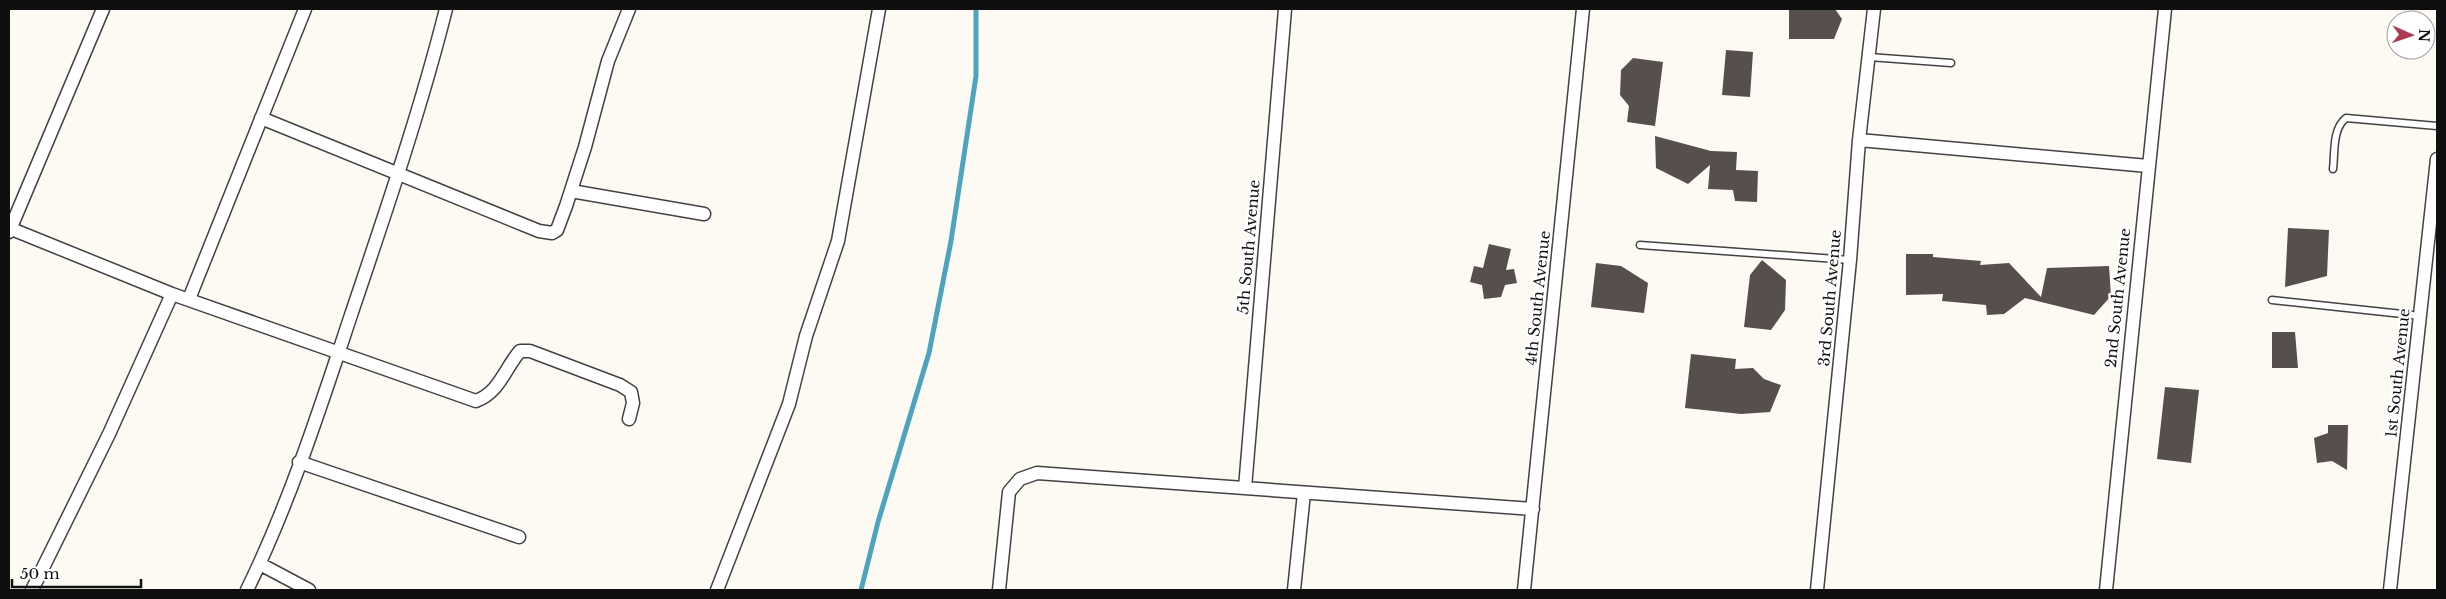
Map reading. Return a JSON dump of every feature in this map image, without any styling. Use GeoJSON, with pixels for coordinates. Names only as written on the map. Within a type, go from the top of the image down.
{"type":"FeatureCollection","features":[{"type":"Feature","properties":{"kind":"street"},"geometry":{"type":"LineString","coordinates":[[103,9],[9,230],[188,300],[476,401],[487,397],[496,388],[520,350],[530,351],[620,386],[630,392],[633,402],[629,419]]}},
{"type":"Feature","properties":{"kind":"street"},"geometry":{"type":"LineString","coordinates":[[188,300],[305,9]]}},
{"type":"Feature","properties":{"kind":"street"},"geometry":{"type":"LineString","coordinates":[[247,590],[274,535],[338,352],[398,174],[446,9]]}},
{"type":"Feature","properties":{"kind":"street"},"geometry":{"type":"LineString","coordinates":[[260,118],[539,231],[552,233],[560,223],[571,192],[608,61],[629,9]]}},
{"type":"Feature","properties":{"kind":"street"},"geometry":{"type":"LineString","coordinates":[[717,590],[789,404],[806,336],[838,241],[879,9]]}},
{"type":"Feature","properties":{"kind":"street","name":"5th South Avenue"},"geometry":{"type":"LineString","coordinates":[[1245,488],[1285,9]]}},
{"type":"Feature","properties":{"kind":"street","name":"4th South Avenue"},"geometry":{"type":"LineString","coordinates":[[1524,590],[1583,9]]}},
{"type":"Feature","properties":{"kind":"street","name":"3rd South Avenue"},"geometry":{"type":"LineString","coordinates":[[1817,590],[1850,260],[1859,140],[1874,9]]}},
{"type":"Feature","properties":{"kind":"street","name":"2nd South Avenue"},"geometry":{"type":"LineString","coordinates":[[2106,590],[2164,9]]}},
{"type":"Feature","properties":{"kind":"street"},"geometry":{"type":"LineString","coordinates":[[1859,140],[2148,166]]}},
{"type":"Feature","properties":{"kind":"street","name":"1st South Avenue"},"geometry":{"type":"LineString","coordinates":[[2390,590],[2436,193],[2437,159]]}},
{"type":"Feature","properties":{"kind":"street"},"geometry":{"type":"LineString","coordinates":[[571,192],[704,214]]}},
{"type":"Feature","properties":{"kind":"street"},"geometry":{"type":"LineString","coordinates":[[32,590],[109,434],[172,294]]}},
{"type":"Feature","properties":{"kind":"street"},"geometry":{"type":"LineString","coordinates":[[299,462],[518,537]]}},
{"type":"Feature","properties":{"kind":"street"},"geometry":{"type":"LineString","coordinates":[[999,590],[1009,492],[1020,479],[1037,473],[1532,509]]}},
{"type":"Feature","properties":{"kind":"street"},"geometry":{"type":"LineString","coordinates":[[1294,590],[1304,493]]}},
{"type":"Feature","properties":{"kind":"street"},"geometry":{"type":"LineString","coordinates":[[260,564],[309,590]]}},
{"type":"Feature","properties":{"kind":"lane"},"geometry":{"type":"LineString","coordinates":[[1869,57],[1951,62]]}},
{"type":"Feature","properties":{"kind":"lane"},"geometry":{"type":"LineString","coordinates":[[2333,170],[2336,132],[2341,122],[2346,118],[2437,126]]}},
{"type":"Feature","properties":{"kind":"lane"},"geometry":{"type":"LineString","coordinates":[[1640,245],[1850,260]]}},
{"type":"Feature","properties":{"kind":"lane"},"geometry":{"type":"LineString","coordinates":[[2272,300],[2421,316]]}},
{"type":"Feature","properties":{"kind":"building"},"geometry":{"type":"Polygon","coordinates":[[[1789,9],[1835,9],[1842,19],[1834,39],[1789,39],[1789,9]]]}},
{"type":"Feature","properties":{"kind":"building"},"geometry":{"type":"Polygon","coordinates":[[[1726,50],[1753,52],[1750,97],[1722,95],[1726,50]]]}},
{"type":"Feature","properties":{"kind":"building"},"geometry":{"type":"Polygon","coordinates":[[[1633,58],[1663,62],[1655,126],[1627,122],[1629,106],[1620,95],[1621,70],[1633,58]]]}},
{"type":"Feature","properties":{"kind":"building"},"geometry":{"type":"Polygon","coordinates":[[[1655,136],[1711,151],[1737,152],[1736,170],[1758,171],[1757,202],[1735,201],[1733,190],[1708,189],[1710,165],[1688,184],[1656,168],[1655,136]]]}},
{"type":"Feature","properties":{"kind":"building"},"geometry":{"type":"Polygon","coordinates":[[[2288,228],[2329,230],[2327,276],[2285,287],[2288,228]]]}},
{"type":"Feature","properties":{"kind":"building"},"geometry":{"type":"Polygon","coordinates":[[[1489,244],[1511,249],[1506,270],[1514,269],[1517,283],[1505,285],[1501,297],[1484,299],[1482,285],[1470,282],[1474,266],[1483,268],[1489,244]]]}},
{"type":"Feature","properties":{"kind":"building"},"geometry":{"type":"Polygon","coordinates":[[[1906,254],[1933,254],[1933,257],[1981,261],[1980,265],[2009,263],[2041,297],[2047,268],[2109,266],[2111,296],[2094,315],[2025,298],[2004,314],[1987,315],[1986,305],[1942,301],[1943,294],[1906,295],[1906,254]]]}},
{"type":"Feature","properties":{"kind":"building"},"geometry":{"type":"Polygon","coordinates":[[[1762,260],[1786,280],[1785,310],[1771,330],[1744,327],[1750,275],[1762,260]]]}},
{"type":"Feature","properties":{"kind":"building"},"geometry":{"type":"Polygon","coordinates":[[[1596,263],[1621,266],[1648,283],[1644,313],[1591,307],[1596,263]]]}},
{"type":"Feature","properties":{"kind":"building"},"geometry":{"type":"Polygon","coordinates":[[[2272,332],[2295,332],[2298,368],[2272,368],[2272,332]]]}},
{"type":"Feature","properties":{"kind":"building"},"geometry":{"type":"Polygon","coordinates":[[[1691,354],[1736,359],[1735,369],[1753,368],[1764,379],[1781,385],[1770,412],[1741,414],[1685,408],[1691,354]]]}},
{"type":"Feature","properties":{"kind":"building"},"geometry":{"type":"Polygon","coordinates":[[[2165,387],[2199,390],[2191,463],[2157,459],[2165,387]]]}},
{"type":"Feature","properties":{"kind":"building"},"geometry":{"type":"Polygon","coordinates":[[[2328,425],[2348,425],[2347,470],[2332,461],[2317,463],[2314,438],[2328,433],[2328,425]]]}},
{"type":"Feature","properties":{"kind":"waterway"},"geometry":{"type":"LineString","coordinates":[[861,590],[878,522],[929,353],[951,241],[976,76],[976,9]]}}]}
